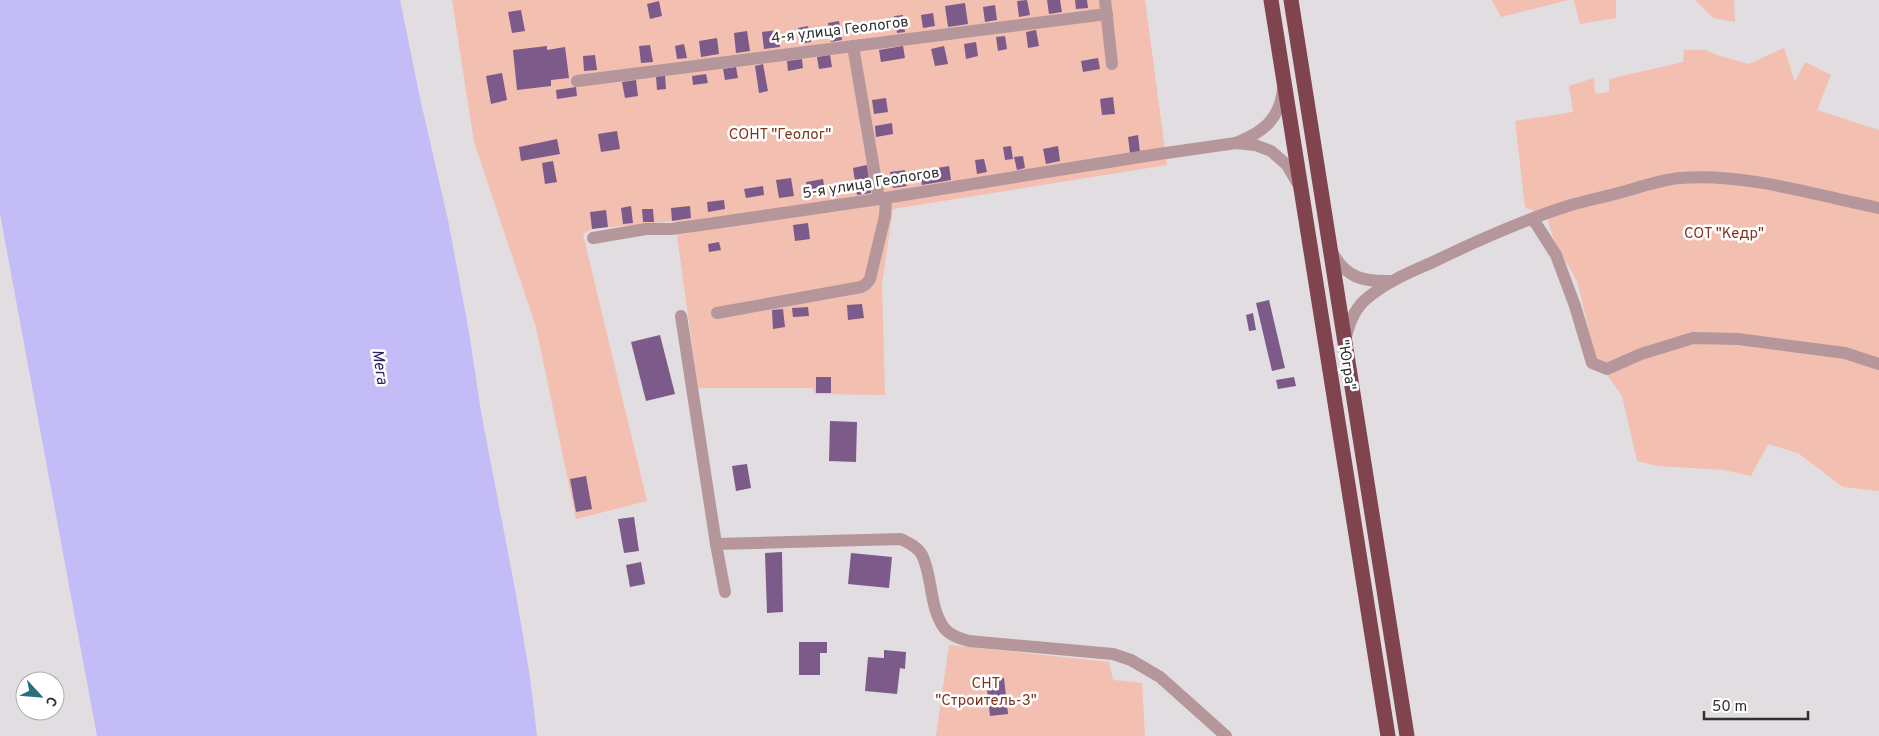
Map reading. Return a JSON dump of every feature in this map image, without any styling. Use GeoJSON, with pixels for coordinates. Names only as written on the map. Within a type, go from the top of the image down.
{"type":"FeatureCollection","features":[{"type":"Feature","properties":{"kind":"highway","name":"\"Югра\""},"geometry":{"type":"LineString","coordinates":[[1271,0],[1386,733]]}},
{"type":"Feature","properties":{"kind":"highway","name":"\"Югра\""},"geometry":{"type":"LineString","coordinates":[[1291,0],[1408,736]]}},
{"type":"Feature","properties":{"kind":"street"},"geometry":{"type":"LineString","coordinates":[[1105,0],[1112,64]]}},
{"type":"Feature","properties":{"kind":"street","name":"4-я улица Геологов"},"geometry":{"type":"LineString","coordinates":[[577,80],[1107,14]]}},
{"type":"Feature","properties":{"kind":"street"},"geometry":{"type":"LineString","coordinates":[[717,313],[861,288],[870,279],[885,216],[853,46]]}},
{"type":"Feature","properties":{"kind":"street"},"geometry":{"type":"LineString","coordinates":[[1236,143],[1255,135],[1270,122],[1280,104],[1283,79]]}},
{"type":"Feature","properties":{"kind":"street"},"geometry":{"type":"LineString","coordinates":[[1236,143],[1254,145],[1271,151],[1287,164],[1300,188]]}},
{"type":"Feature","properties":{"kind":"street","name":"5-я улица Геологов"},"geometry":{"type":"LineString","coordinates":[[593,238],[646,229],[671,229],[882,199],[1236,143]]}},
{"type":"Feature","properties":{"kind":"street"},"geometry":{"type":"LineString","coordinates":[[1345,340],[1350,323],[1365,300],[1392,281],[1472,243],[1571,205],[1680,178],[1710,178],[1756,182],[1879,208]]}},
{"type":"Feature","properties":{"kind":"street"},"geometry":{"type":"LineString","coordinates":[[1533,219],[1556,256],[1575,306],[1592,363],[1598,367],[1607,369],[1641,354],[1693,338],[1738,339],[1845,353],[1879,364]]}},
{"type":"Feature","properties":{"kind":"street"},"geometry":{"type":"LineString","coordinates":[[1330,249],[1345,270],[1360,279],[1377,282],[1392,281]]}},
{"type":"Feature","properties":{"kind":"street"},"geometry":{"type":"LineString","coordinates":[[681,316],[725,592]]}},
{"type":"Feature","properties":{"kind":"street"},"geometry":{"type":"LineString","coordinates":[[716,544],[901,539],[913,545],[922,555],[938,617],[946,630],[955,636],[969,642],[1113,654],[1131,660],[1160,677],[1226,736]]}},
{"type":"Feature","properties":{"kind":"green space","name":"СОНТ \"Геолог\""},"geometry":{"type":"Polygon","coordinates":[[[452,0],[1145,0],[1167,165],[893,209],[882,284],[885,395],[815,394],[813,388],[698,388],[675,221],[592,229],[583,234],[647,501],[576,519],[536,327],[474,142],[452,0]]]}},
{"type":"Feature","properties":{"kind":"green space"},"geometry":{"type":"Polygon","coordinates":[[[1492,0],[1568,0],[1501,17],[1492,0]]]}},
{"type":"Feature","properties":{"kind":"green space"},"geometry":{"type":"Polygon","coordinates":[[[1574,0],[1616,0],[1616,18],[1580,24],[1574,0]]]}},
{"type":"Feature","properties":{"kind":"green space"},"geometry":{"type":"Polygon","coordinates":[[[1695,0],[1734,0],[1735,22],[1713,18],[1695,0]]]}},
{"type":"Feature","properties":{"kind":"green space","name":"СОТ \"Кедр\""},"geometry":{"type":"Polygon","coordinates":[[[1784,48],[1795,82],[1805,62],[1831,75],[1817,110],[1879,130],[1879,491],[1843,487],[1798,453],[1768,444],[1751,476],[1724,470],[1657,466],[1637,461],[1622,396],[1596,359],[1577,281],[1554,241],[1547,217],[1525,207],[1515,121],[1573,112],[1569,86],[1594,78],[1595,94],[1609,92],[1609,79],[1683,62],[1684,50],[1705,50],[1749,64],[1784,48]]]}},
{"type":"Feature","properties":{"kind":"green space","name":"СНТ \"Строитель-3\""},"geometry":{"type":"Polygon","coordinates":[[[949,645],[1109,662],[1113,680],[1142,683],[1145,736],[936,736],[949,645]]]}},
{"type":"Feature","properties":{"kind":"water","name":"Мега"},"geometry":{"type":"Polygon","coordinates":[[[0,0],[400,0],[448,220],[469,332],[481,412],[530,677],[537,736],[97,736],[0,214],[0,0]]]}},
{"type":"Feature","properties":{"kind":"building"},"geometry":{"type":"Polygon","coordinates":[[[1027,0],[1030,15],[1019,17],[1017,1],[1027,0]]]}},
{"type":"Feature","properties":{"kind":"building"},"geometry":{"type":"Polygon","coordinates":[[[1047,0],[1060,0],[1062,12],[1049,14],[1047,0]]]}},
{"type":"Feature","properties":{"kind":"building"},"geometry":{"type":"Polygon","coordinates":[[[1075,0],[1087,0],[1088,8],[1076,9],[1075,0]]]}},
{"type":"Feature","properties":{"kind":"building"},"geometry":{"type":"Polygon","coordinates":[[[659,1],[662,16],[650,19],[647,4],[659,1]]]}},
{"type":"Feature","properties":{"kind":"building"},"geometry":{"type":"Polygon","coordinates":[[[965,3],[968,24],[948,27],[945,6],[965,3]]]}},
{"type":"Feature","properties":{"kind":"building"},"geometry":{"type":"Polygon","coordinates":[[[995,5],[997,20],[985,22],[983,7],[995,5]]]}},
{"type":"Feature","properties":{"kind":"building"},"geometry":{"type":"Polygon","coordinates":[[[521,10],[525,31],[512,33],[508,12],[521,10]]]}},
{"type":"Feature","properties":{"kind":"building"},"geometry":{"type":"Polygon","coordinates":[[[933,13],[935,26],[923,28],[921,15],[933,13]]]}},
{"type":"Feature","properties":{"kind":"building"},"geometry":{"type":"Polygon","coordinates":[[[903,15],[905,32],[897,33],[894,16],[903,15]]]}},
{"type":"Feature","properties":{"kind":"building"},"geometry":{"type":"Polygon","coordinates":[[[839,21],[842,40],[831,42],[828,23],[839,21]]]}},
{"type":"Feature","properties":{"kind":"building"},"geometry":{"type":"Polygon","coordinates":[[[808,26],[811,42],[800,44],[798,28],[808,26]]]}},
{"type":"Feature","properties":{"kind":"building"},"geometry":{"type":"Polygon","coordinates":[[[778,30],[780,47],[764,49],[762,32],[778,30]]]}},
{"type":"Feature","properties":{"kind":"building"},"geometry":{"type":"Polygon","coordinates":[[[1036,30],[1039,46],[1028,48],[1026,32],[1036,30]]]}},
{"type":"Feature","properties":{"kind":"building"},"geometry":{"type":"Polygon","coordinates":[[[747,31],[750,51],[736,53],[734,33],[747,31]]]}},
{"type":"Feature","properties":{"kind":"building"},"geometry":{"type":"Polygon","coordinates":[[[1005,36],[1007,49],[998,51],[996,37],[1005,36]]]}},
{"type":"Feature","properties":{"kind":"building"},"geometry":{"type":"Polygon","coordinates":[[[717,38],[719,54],[701,57],[699,41],[717,38]]]}},
{"type":"Feature","properties":{"kind":"building"},"geometry":{"type":"Polygon","coordinates":[[[976,42],[978,56],[966,59],[964,44],[976,42]]]}},
{"type":"Feature","properties":{"kind":"building"},"geometry":{"type":"Polygon","coordinates":[[[684,44],[687,58],[677,59],[675,46],[684,44]]]}},
{"type":"Feature","properties":{"kind":"building"},"geometry":{"type":"Polygon","coordinates":[[[650,45],[653,62],[641,63],[639,46],[650,45]]]}},
{"type":"Feature","properties":{"kind":"building"},"geometry":{"type":"Polygon","coordinates":[[[547,46],[547,50],[565,47],[569,78],[551,80],[551,86],[517,90],[513,50],[547,46]]]}},
{"type":"Feature","properties":{"kind":"building"},"geometry":{"type":"Polygon","coordinates":[[[903,46],[905,58],[881,62],[879,50],[903,46]]]}},
{"type":"Feature","properties":{"kind":"building"},"geometry":{"type":"Polygon","coordinates":[[[944,46],[948,64],[935,66],[931,49],[944,46]]]}},
{"type":"Feature","properties":{"kind":"building"},"geometry":{"type":"Polygon","coordinates":[[[595,55],[597,70],[584,71],[583,56],[595,55]]]}},
{"type":"Feature","properties":{"kind":"building"},"geometry":{"type":"Polygon","coordinates":[[[830,55],[832,67],[819,69],[817,57],[830,55]]]}},
{"type":"Feature","properties":{"kind":"building"},"geometry":{"type":"Polygon","coordinates":[[[1098,58],[1100,69],[1083,72],[1081,61],[1098,58]]]}},
{"type":"Feature","properties":{"kind":"building"},"geometry":{"type":"Polygon","coordinates":[[[802,59],[803,68],[788,71],[787,61],[802,59]]]}},
{"type":"Feature","properties":{"kind":"building"},"geometry":{"type":"Polygon","coordinates":[[[763,64],[768,91],[759,93],[755,66],[763,64]]]}},
{"type":"Feature","properties":{"kind":"building"},"geometry":{"type":"Polygon","coordinates":[[[736,67],[738,78],[725,80],[723,69],[736,67]]]}},
{"type":"Feature","properties":{"kind":"building"},"geometry":{"type":"Polygon","coordinates":[[[502,73],[507,100],[491,104],[486,76],[502,73]]]}},
{"type":"Feature","properties":{"kind":"building"},"geometry":{"type":"Polygon","coordinates":[[[706,74],[708,83],[693,85],[692,76],[706,74]]]}},
{"type":"Feature","properties":{"kind":"building"},"geometry":{"type":"Polygon","coordinates":[[[665,75],[666,89],[657,90],[656,76],[665,75]]]}},
{"type":"Feature","properties":{"kind":"building"},"geometry":{"type":"Polygon","coordinates":[[[636,80],[638,96],[625,98],[622,82],[636,80]]]}},
{"type":"Feature","properties":{"kind":"building"},"geometry":{"type":"Polygon","coordinates":[[[576,87],[577,96],[557,99],[556,90],[576,87]]]}},
{"type":"Feature","properties":{"kind":"building"},"geometry":{"type":"Polygon","coordinates":[[[1113,97],[1115,114],[1102,115],[1100,99],[1113,97]]]}},
{"type":"Feature","properties":{"kind":"building"},"geometry":{"type":"Polygon","coordinates":[[[886,98],[888,112],[874,114],[872,100],[886,98]]]}},
{"type":"Feature","properties":{"kind":"building"},"geometry":{"type":"Polygon","coordinates":[[[892,123],[893,134],[876,137],[875,126],[892,123]]]}},
{"type":"Feature","properties":{"kind":"building"},"geometry":{"type":"Polygon","coordinates":[[[617,131],[620,149],[601,152],[598,134],[617,131]]]}},
{"type":"Feature","properties":{"kind":"building"},"geometry":{"type":"Polygon","coordinates":[[[1138,135],[1140,152],[1130,153],[1128,137],[1138,135]]]}},
{"type":"Feature","properties":{"kind":"building"},"geometry":{"type":"Polygon","coordinates":[[[557,139],[560,154],[521,161],[519,147],[557,139]]]}},
{"type":"Feature","properties":{"kind":"building"},"geometry":{"type":"Polygon","coordinates":[[[1011,146],[1013,159],[1005,160],[1003,147],[1011,146]]]}},
{"type":"Feature","properties":{"kind":"building"},"geometry":{"type":"Polygon","coordinates":[[[1058,146],[1060,161],[1046,164],[1043,149],[1058,146]]]}},
{"type":"Feature","properties":{"kind":"building"},"geometry":{"type":"Polygon","coordinates":[[[1023,156],[1025,168],[1017,170],[1014,157],[1023,156]]]}},
{"type":"Feature","properties":{"kind":"building"},"geometry":{"type":"Polygon","coordinates":[[[984,159],[987,172],[977,174],[975,160],[984,159]]]}},
{"type":"Feature","properties":{"kind":"building"},"geometry":{"type":"Polygon","coordinates":[[[553,161],[557,182],[545,184],[542,163],[553,161]]]}},
{"type":"Feature","properties":{"kind":"building"},"geometry":{"type":"Polygon","coordinates":[[[867,165],[871,193],[857,195],[853,168],[867,165]]]}},
{"type":"Feature","properties":{"kind":"building"},"geometry":{"type":"Polygon","coordinates":[[[949,166],[951,180],[922,185],[920,171],[949,166]]]}},
{"type":"Feature","properties":{"kind":"building"},"geometry":{"type":"Polygon","coordinates":[[[905,170],[907,186],[893,188],[890,172],[905,170]]]}},
{"type":"Feature","properties":{"kind":"building"},"geometry":{"type":"Polygon","coordinates":[[[791,178],[794,196],[779,198],[776,180],[791,178]]]}},
{"type":"Feature","properties":{"kind":"building"},"geometry":{"type":"Polygon","coordinates":[[[823,179],[825,191],[808,194],[806,182],[823,179]]]}},
{"type":"Feature","properties":{"kind":"building"},"geometry":{"type":"Polygon","coordinates":[[[763,186],[764,195],[746,198],[744,189],[763,186]]]}},
{"type":"Feature","properties":{"kind":"building"},"geometry":{"type":"Polygon","coordinates":[[[724,200],[725,209],[708,212],[707,202],[724,200]]]}},
{"type":"Feature","properties":{"kind":"building"},"geometry":{"type":"Polygon","coordinates":[[[631,206],[633,223],[623,224],[621,208],[631,206]]]}},
{"type":"Feature","properties":{"kind":"building"},"geometry":{"type":"Polygon","coordinates":[[[690,206],[691,218],[672,221],[671,208],[690,206]]]}},
{"type":"Feature","properties":{"kind":"building"},"geometry":{"type":"Polygon","coordinates":[[[642,209],[653,209],[654,222],[643,222],[642,209]]]}},
{"type":"Feature","properties":{"kind":"building"},"geometry":{"type":"Polygon","coordinates":[[[606,210],[608,227],[592,229],[590,212],[606,210]]]}},
{"type":"Feature","properties":{"kind":"building"},"geometry":{"type":"Polygon","coordinates":[[[808,223],[810,239],[795,241],[793,225],[808,223]]]}},
{"type":"Feature","properties":{"kind":"building"},"geometry":{"type":"Polygon","coordinates":[[[719,242],[721,250],[709,252],[708,244],[719,242]]]}},
{"type":"Feature","properties":{"kind":"building"},"geometry":{"type":"Polygon","coordinates":[[[1269,300],[1285,368],[1272,371],[1256,303],[1269,300]]]}},
{"type":"Feature","properties":{"kind":"building"},"geometry":{"type":"Polygon","coordinates":[[[862,304],[864,318],[848,320],[847,305],[862,304]]]}},
{"type":"Feature","properties":{"kind":"building"},"geometry":{"type":"Polygon","coordinates":[[[808,307],[809,316],[793,317],[792,308],[808,307]]]}},
{"type":"Feature","properties":{"kind":"building"},"geometry":{"type":"Polygon","coordinates":[[[783,309],[785,327],[773,329],[772,310],[783,309]]]}},
{"type":"Feature","properties":{"kind":"building"},"geometry":{"type":"Polygon","coordinates":[[[1253,313],[1256,330],[1249,331],[1246,315],[1253,313]]]}},
{"type":"Feature","properties":{"kind":"building"},"geometry":{"type":"Polygon","coordinates":[[[660,335],[675,394],[646,401],[631,342],[660,335]]]}},
{"type":"Feature","properties":{"kind":"building"},"geometry":{"type":"Polygon","coordinates":[[[816,377],[831,377],[831,393],[816,393],[816,377]]]}},
{"type":"Feature","properties":{"kind":"building"},"geometry":{"type":"Polygon","coordinates":[[[1294,377],[1296,386],[1278,389],[1276,380],[1294,377]]]}},
{"type":"Feature","properties":{"kind":"building"},"geometry":{"type":"Polygon","coordinates":[[[830,421],[857,422],[856,462],[829,461],[830,421]]]}},
{"type":"Feature","properties":{"kind":"building"},"geometry":{"type":"Polygon","coordinates":[[[747,464],[751,488],[736,491],[732,466],[747,464]]]}},
{"type":"Feature","properties":{"kind":"building"},"geometry":{"type":"Polygon","coordinates":[[[586,476],[592,509],[576,512],[570,479],[586,476]]]}},
{"type":"Feature","properties":{"kind":"building"},"geometry":{"type":"Polygon","coordinates":[[[634,517],[639,551],[624,553],[618,519],[634,517]]]}},
{"type":"Feature","properties":{"kind":"building"},"geometry":{"type":"Polygon","coordinates":[[[782,552],[783,612],[767,613],[765,553],[782,552]]]}},
{"type":"Feature","properties":{"kind":"building"},"geometry":{"type":"Polygon","coordinates":[[[851,553],[892,557],[889,588],[848,584],[851,553]]]}},
{"type":"Feature","properties":{"kind":"building"},"geometry":{"type":"Polygon","coordinates":[[[641,562],[645,584],[630,587],[626,565],[641,562]]]}},
{"type":"Feature","properties":{"kind":"building"},"geometry":{"type":"Polygon","coordinates":[[[799,642],[827,642],[827,653],[820,653],[820,675],[799,675],[799,642]]]}},
{"type":"Feature","properties":{"kind":"building"},"geometry":{"type":"Polygon","coordinates":[[[884,650],[906,652],[905,669],[900,668],[897,694],[865,691],[868,657],[884,658],[884,650]]]}},
{"type":"Feature","properties":{"kind":"building"},"geometry":{"type":"Polygon","coordinates":[[[1004,678],[1008,714],[990,716],[986,680],[1004,678]]]}}]}
